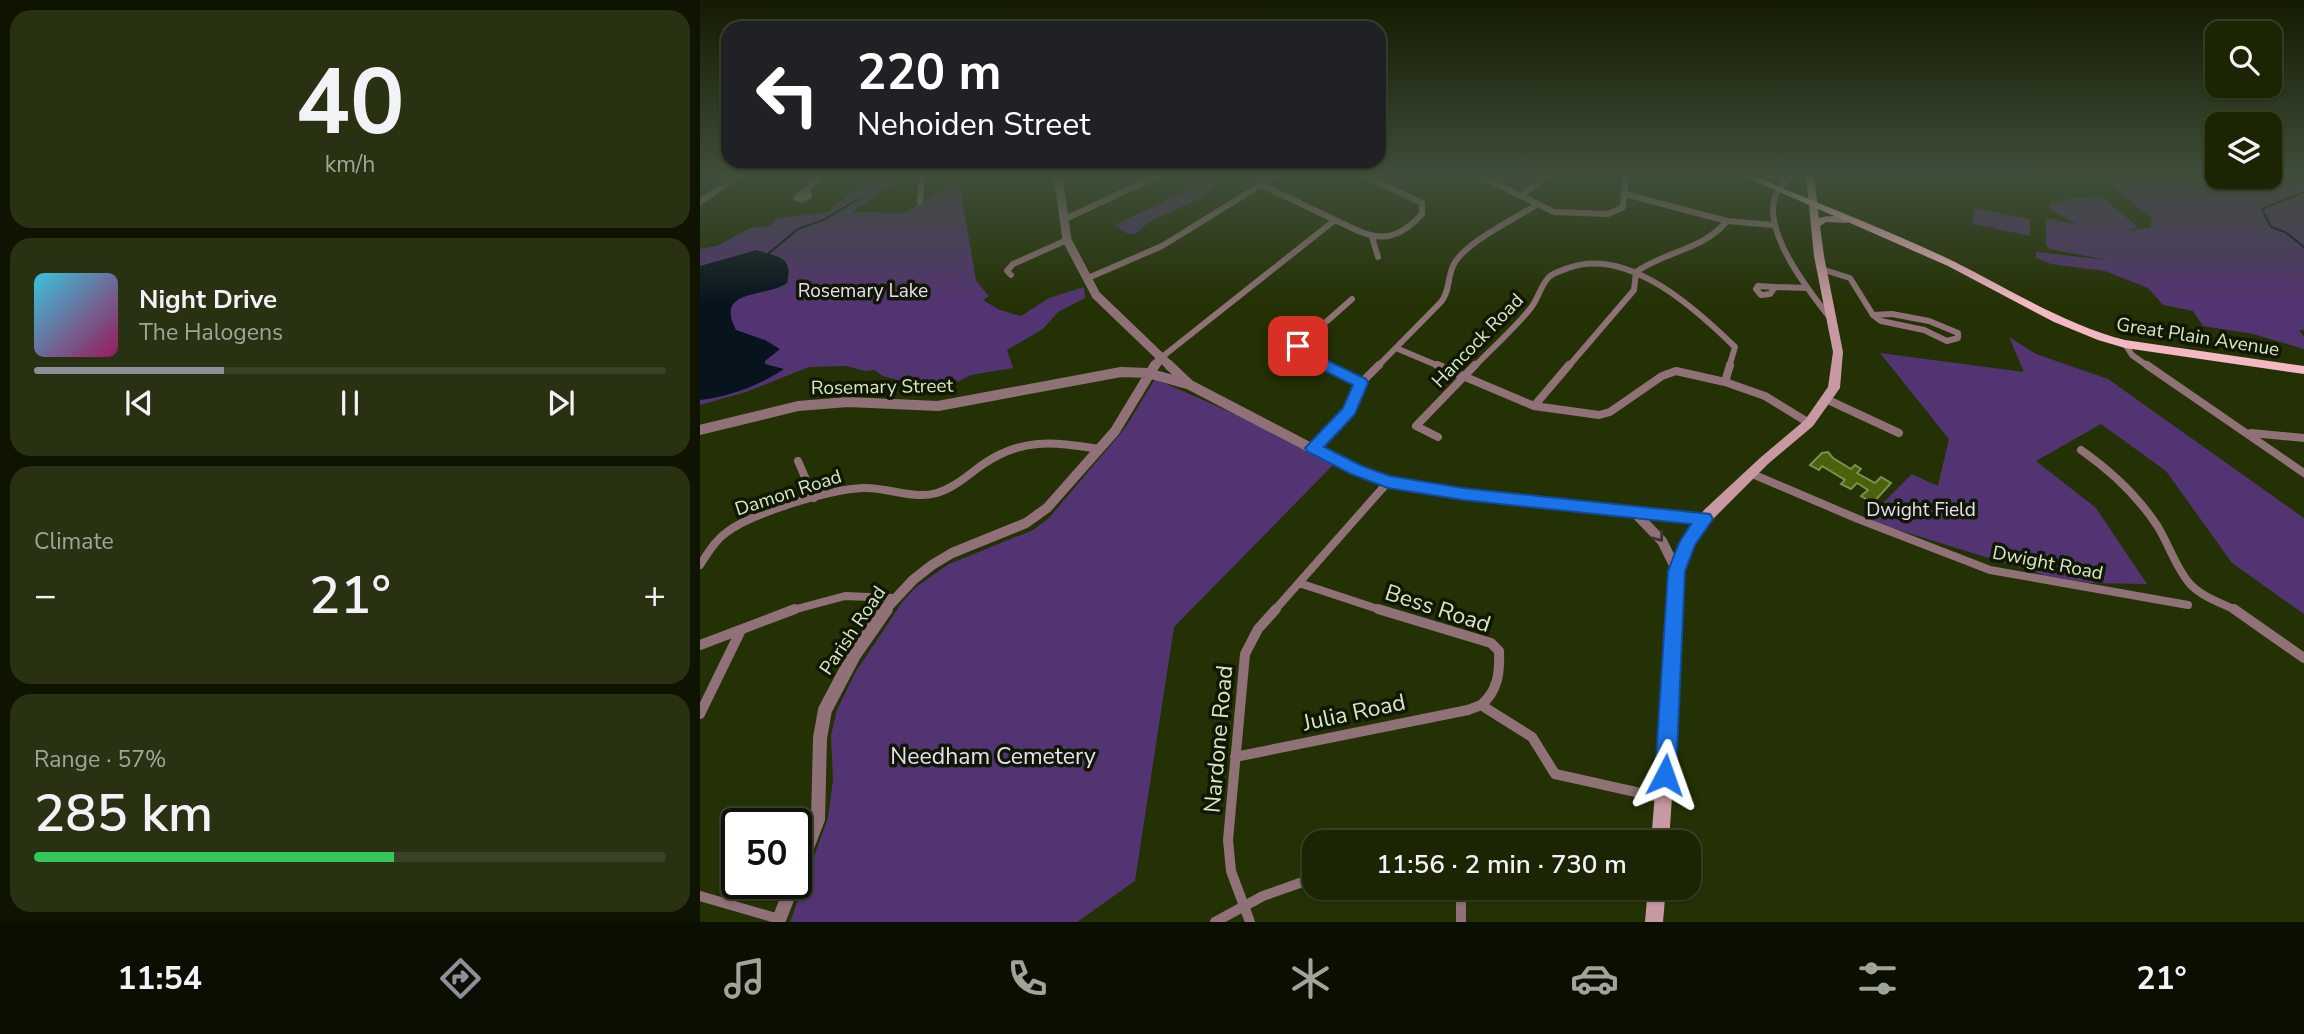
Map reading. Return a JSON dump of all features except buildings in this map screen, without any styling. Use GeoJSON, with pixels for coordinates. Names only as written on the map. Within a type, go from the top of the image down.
{"type":"FeatureCollection","features":[{"type":"Feature","properties":{"kind":"main road"},"geometry":{"type":"LineString","coordinates":[[1661,830],[1676,571],[1687,543],[1704,519],[1751,473],[1809,423],[1834,388],[1838,368],[1833,322],[1821,269],[1814,218]]}},
{"type":"Feature","properties":{"kind":"main road","name":"Great Plain Avenue"},"geometry":{"type":"LineString","coordinates":[[1841,218],[1949,263],[2075,328],[2125,344],[2304,370]]}},
{"type":"Feature","properties":{"kind":"main road"},"geometry":{"type":"LineString","coordinates":[[1815,226],[1826,219],[1846,220]]}},
{"type":"Feature","properties":{"kind":"main road"},"geometry":{"type":"LineString","coordinates":[[1654,922],[1656,900]]}},
{"type":"Feature","properties":{"kind":"street"},"geometry":{"type":"LineString","coordinates":[[1067,218],[1063,220],[1067,240],[1102,304],[1190,385],[1356,470],[1388,482],[1463,494],[1704,519]]}},
{"type":"Feature","properties":{"kind":"street"},"geometry":{"type":"LineString","coordinates":[[1088,278],[1161,246],[1207,218]]}},
{"type":"Feature","properties":{"kind":"street"},"geometry":{"type":"LineString","coordinates":[[1331,218],[1372,237],[1387,239],[1400,234],[1416,218]]}},
{"type":"Feature","properties":{"kind":"street"},"geometry":{"type":"LineString","coordinates":[[1313,448],[1349,411],[1361,383],[1447,295],[1454,265],[1468,248],[1515,218]]}},
{"type":"Feature","properties":{"kind":"street"},"geometry":{"type":"LineString","coordinates":[[1719,218],[1774,225]]}},
{"type":"Feature","properties":{"kind":"street"},"geometry":{"type":"LineString","coordinates":[[1773,218],[1807,288],[1833,322]]}},
{"type":"Feature","properties":{"kind":"street"},"geometry":{"type":"LineString","coordinates":[[1162,357],[1335,220]]}},
{"type":"Feature","properties":{"kind":"street"},"geometry":{"type":"LineString","coordinates":[[1636,272],[1657,259],[1707,240],[1727,220]]}},
{"type":"Feature","properties":{"kind":"street"},"geometry":{"type":"LineString","coordinates":[[1372,237],[1378,257]]}},
{"type":"Feature","properties":{"kind":"street"},"geometry":{"type":"LineString","coordinates":[[1011,275],[1007,271],[1013,264],[1067,240]]}},
{"type":"Feature","properties":{"kind":"street","name":"Hancock Road"},"geometry":{"type":"LineString","coordinates":[[1438,437],[1416,426],[1530,309],[1551,275],[1576,266],[1594,264],[1636,272]]}},
{"type":"Feature","properties":{"kind":"street"},"geometry":{"type":"LineString","coordinates":[[1821,269],[1837,271],[1856,282],[1873,315],[1881,321],[1924,330],[1947,341],[1958,338],[1958,333],[1948,326],[1889,312],[1873,315]]}},
{"type":"Feature","properties":{"kind":"street"},"geometry":{"type":"LineString","coordinates":[[1636,272],[1680,301],[1734,347],[1725,382]]}},
{"type":"Feature","properties":{"kind":"street"},"geometry":{"type":"LineString","coordinates":[[1534,406],[1634,290],[1636,272]]}},
{"type":"Feature","properties":{"kind":"street"},"geometry":{"type":"LineString","coordinates":[[1775,287],[1807,288]]}},
{"type":"Feature","properties":{"kind":"street"},"geometry":{"type":"LineString","coordinates":[[1352,299],[1298,346],[1298,351],[1361,383]]}},
{"type":"Feature","properties":{"kind":"street"},"geometry":{"type":"LineString","coordinates":[[2125,344],[2132,355],[2304,473]]}},
{"type":"Feature","properties":{"kind":"street"},"geometry":{"type":"LineString","coordinates":[[1396,348],[1534,406],[1566,412],[1599,415],[1611,412],[1662,376],[1676,370],[1725,382],[1765,396],[1809,423]]}},
{"type":"Feature","properties":{"kind":"street","name":"Parish Road"},"geometry":{"type":"LineString","coordinates":[[812,831],[819,812],[818,748],[824,712],[848,668],[894,598],[932,564],[1031,520],[1046,509],[1124,419],[1148,373],[1162,357]]}},
{"type":"Feature","properties":{"kind":"street","name":"Rosemary Street"},"geometry":{"type":"LineString","coordinates":[[700,430],[798,406],[848,402],[938,406],[1121,372],[1148,373],[1190,385]]}},
{"type":"Feature","properties":{"kind":"street"},"geometry":{"type":"LineString","coordinates":[[1828,400],[1899,433]]}},
{"type":"Feature","properties":{"kind":"street"},"geometry":{"type":"LineString","coordinates":[[2249,433],[2304,438]]}},
{"type":"Feature","properties":{"kind":"street","name":"Damon Road"},"geometry":{"type":"LineString","coordinates":[[700,565],[713,546],[732,528],[814,498],[861,487],[918,495],[939,492],[1005,449],[1022,444],[1059,444],[1098,449]]}},
{"type":"Feature","properties":{"kind":"street"},"geometry":{"type":"LineString","coordinates":[[2081,450],[2101,464],[2138,499],[2157,526],[2189,583],[2199,592],[2236,610],[2304,658]]}},
{"type":"Feature","properties":{"kind":"street"},"geometry":{"type":"LineString","coordinates":[[797,461],[814,498]]}},
{"type":"Feature","properties":{"kind":"street","name":"Dwight Road"},"geometry":{"type":"LineString","coordinates":[[1751,473],[1858,519],[1990,570],[2188,605]]}},
{"type":"Feature","properties":{"kind":"street","name":"Nardone Road"},"geometry":{"type":"LineString","coordinates":[[1250,922],[1231,871],[1228,840],[1243,665],[1247,649],[1258,629],[1388,482]]}},
{"type":"Feature","properties":{"kind":"street"},"geometry":{"type":"LineString","coordinates":[[1632,510],[1662,541],[1676,571]]}},
{"type":"Feature","properties":{"kind":"street","name":"Bess Road"},"geometry":{"type":"LineString","coordinates":[[1299,583],[1491,643],[1499,651],[1500,665],[1490,700],[1482,705]]}},
{"type":"Feature","properties":{"kind":"street"},"geometry":{"type":"LineString","coordinates":[[700,645],[792,611],[845,596],[894,598]]}},
{"type":"Feature","properties":{"kind":"street"},"geometry":{"type":"LineString","coordinates":[[700,713],[741,630]]}},
{"type":"Feature","properties":{"kind":"street"},"geometry":{"type":"LineString","coordinates":[[1482,705],[1517,724],[1543,751],[1545,765],[1555,775],[1664,798]]}},
{"type":"Feature","properties":{"kind":"street","name":"Julia Road"},"geometry":{"type":"LineString","coordinates":[[1235,757],[1482,705]]}},
{"type":"Feature","properties":{"kind":"street"},"geometry":{"type":"LineString","coordinates":[[1215,922],[1242,905],[1302,881]]}},
{"type":"Feature","properties":{"kind":"street"},"geometry":{"type":"LineString","coordinates":[[700,896],[779,920],[787,899]]}},
{"type":"Feature","properties":{"kind":"street"},"geometry":{"type":"LineString","coordinates":[[1461,900],[1461,922]]}},
{"type":"Feature","properties":{"kind":"green space","name":"Rosemary Lake"},"geometry":{"type":"Polygon","coordinates":[[[778,218],[965,218],[976,281],[989,296],[983,300],[1000,310],[1021,316],[1049,298],[1084,287],[1085,298],[1058,312],[1043,329],[1007,350],[1013,368],[971,375],[953,384],[927,388],[883,376],[874,370],[865,371],[846,366],[809,367],[746,392],[700,405],[700,249],[717,246],[750,228],[769,226],[778,218]]]}},
{"type":"Feature","properties":{"kind":"green space"},"geometry":{"type":"Polygon","coordinates":[[[1129,218],[1158,218],[1135,234],[1128,234],[1115,225],[1129,218]]]}},
{"type":"Feature","properties":{"kind":"green space"},"geometry":{"type":"Polygon","coordinates":[[[1973,218],[2030,219],[2030,236],[1973,224],[1973,218]]]}},
{"type":"Feature","properties":{"kind":"green space"},"geometry":{"type":"Polygon","coordinates":[[[2046,218],[2077,224],[2066,218],[2127,218],[2138,227],[2126,231],[2151,227],[2152,218],[2304,218],[2304,330],[2299,330],[2304,337],[2304,349],[2253,334],[2203,326],[2193,311],[2163,305],[2148,288],[2105,271],[2051,264],[2036,258],[2036,252],[2107,260],[2050,249],[2046,246],[2046,218]]]}},
{"type":"Feature","properties":{"kind":"green space","name":"Dwight Field"},"geometry":{"type":"Polygon","coordinates":[[[2009,337],[2036,354],[2108,379],[2304,518],[2304,614],[2232,563],[2166,471],[2101,424],[2036,461],[2096,508],[2147,584],[2089,583],[2047,576],[1866,520],[1912,474],[1938,486],[1949,439],[1880,353],[2024,372],[2009,337]]]}},
{"type":"Feature","properties":{"kind":"green space","name":"Needham Cemetery"},"geometry":{"type":"Polygon","coordinates":[[[1155,379],[1237,415],[1333,465],[1174,627],[1135,881],[1077,922],[790,922],[798,899],[812,899],[812,862],[828,818],[833,780],[831,735],[837,710],[855,673],[903,601],[916,587],[949,564],[1033,530],[1049,518],[1125,428],[1155,379]]]}},
{"type":"Feature","properties":{"kind":"water","name":"Rosemary Lake"},"geometry":{"type":"Polygon","coordinates":[[[757,250],[777,256],[786,262],[787,283],[778,288],[745,296],[732,307],[731,317],[736,330],[765,340],[780,349],[765,361],[765,364],[784,369],[743,389],[700,400],[700,266],[757,250]]]}},
{"type":"Feature","properties":{"kind":"waterway"},"geometry":{"type":"LineString","coordinates":[[769,253],[798,229],[826,218]]}},
{"type":"Feature","properties":{"kind":"waterway"},"geometry":{"type":"LineString","coordinates":[[2267,218],[2271,227],[2285,232],[2304,247]]}},
{"type":"Feature","properties":{"kind":"route"},"geometry":{"type":"LineString","coordinates":[[1298,346],[1298,351],[1302,354],[1361,383],[1349,411],[1313,448],[1356,470],[1388,482],[1463,494],[1704,519],[1687,543],[1676,571],[1665,775]]}}]}
